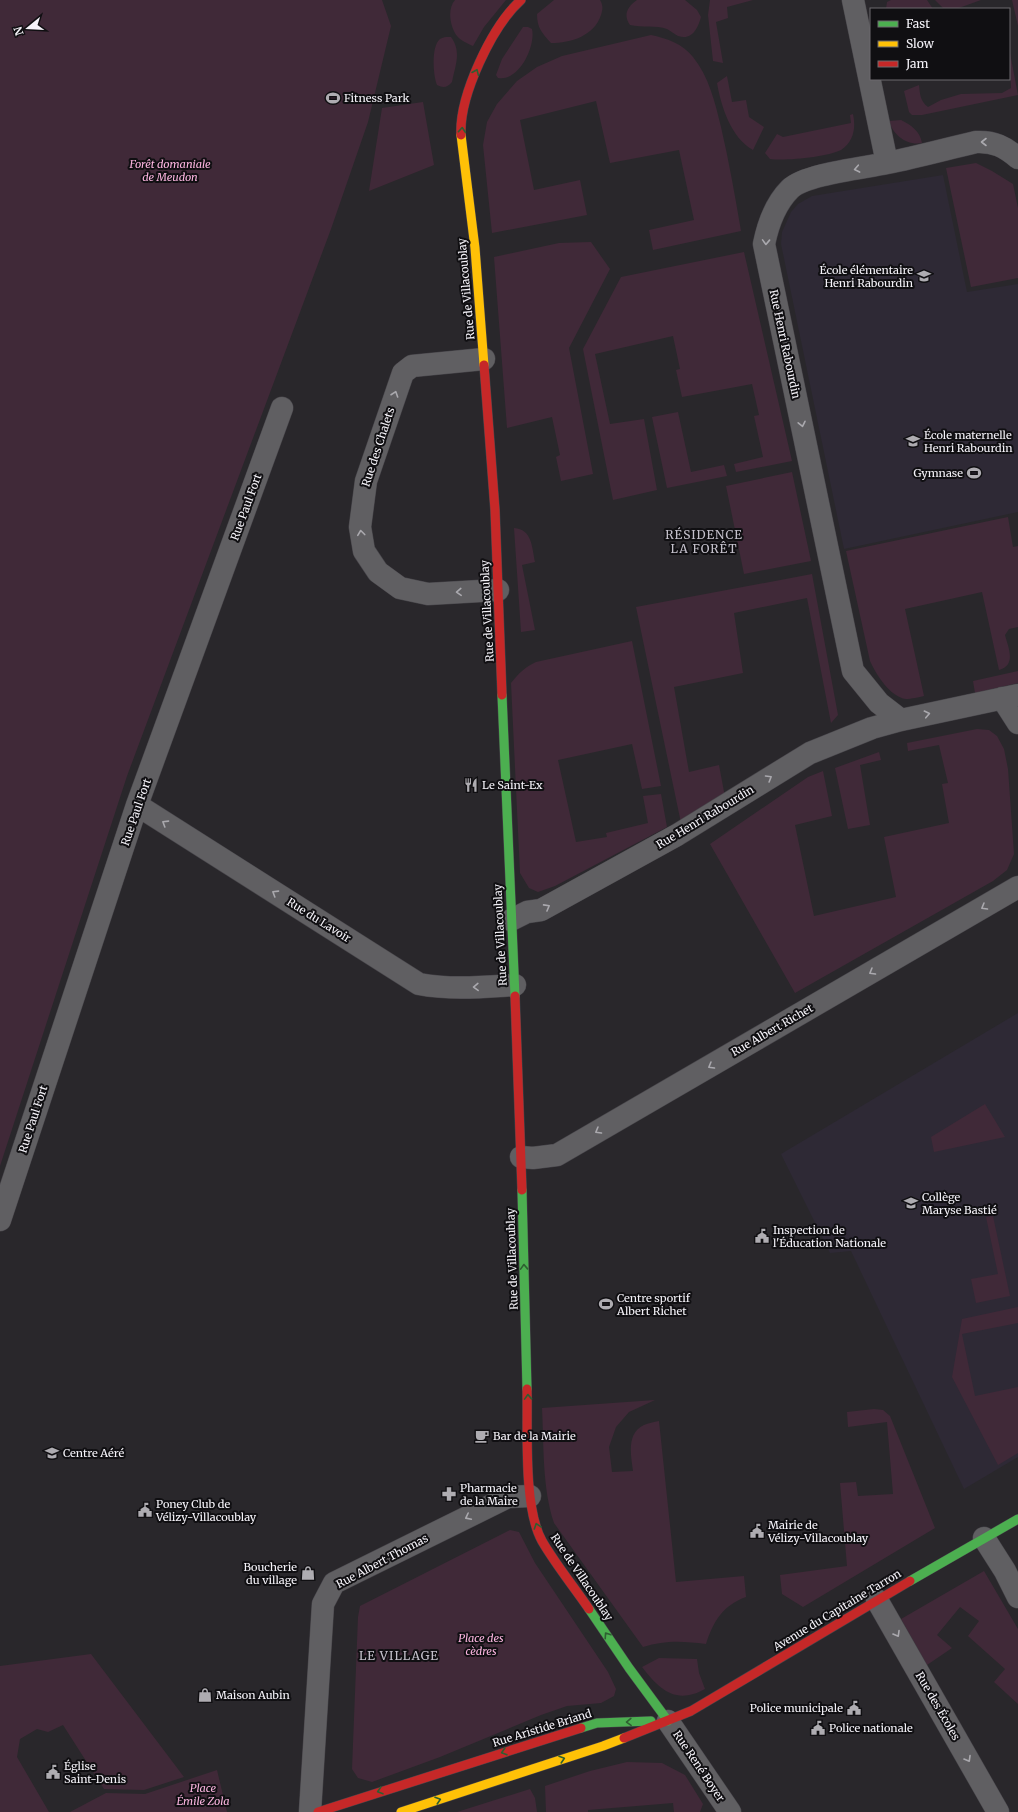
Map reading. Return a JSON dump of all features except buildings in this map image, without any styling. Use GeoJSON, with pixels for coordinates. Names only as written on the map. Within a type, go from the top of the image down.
{"type":"FeatureCollection","features":[{"type":"Feature","properties":{"kind":"street","name":"Rue de Villacoublay"},"geometry":{"type":"LineString","coordinates":[[521,0],[512,8],[497,30],[484,54],[474,77],[464,109],[461,131],[462,152],[475,248],[495,510],[521,1158],[530,1496],[536,1524],[542,1540],[629,1668],[668,1721]]}},
{"type":"Feature","properties":{"kind":"street"},"geometry":{"type":"LineString","coordinates":[[852,0],[887,163]]}},
{"type":"Feature","properties":{"kind":"street","name":"Rue Henri Rabourdin"},"geometry":{"type":"LineString","coordinates":[[901,720],[879,703],[853,671],[764,244],[768,226],[777,207],[790,188],[813,177],[887,163],[976,142],[988,141],[1009,150],[1018,158]]}},
{"type":"Feature","properties":{"kind":"street","name":"Rue des Chalets"},"geometry":{"type":"LineString","coordinates":[[484,359],[412,366],[403,373],[366,480],[360,527],[364,551],[378,572],[400,588],[428,594],[498,590]]}},
{"type":"Feature","properties":{"kind":"street","name":"Rue Paul Fort"},"geometry":{"type":"LineString","coordinates":[[0,1220],[137,806],[282,408]]}},
{"type":"Feature","properties":{"kind":"street"},"geometry":{"type":"LineString","coordinates":[[1010,696],[1018,723]]}},
{"type":"Feature","properties":{"kind":"street","name":"Rue Henri Rabourdin"},"geometry":{"type":"LineString","coordinates":[[511,920],[527,912],[541,910],[677,835],[810,753],[872,728],[901,720],[1010,696]]}},
{"type":"Feature","properties":{"kind":"street","name":"Rue du Lavoir"},"geometry":{"type":"LineString","coordinates":[[137,806],[419,984],[458,988],[514,985]]}},
{"type":"Feature","properties":{"kind":"street","name":"Rue Albert Richet"},"geometry":{"type":"LineString","coordinates":[[521,1158],[557,1155],[1018,888]]}},
{"type":"Feature","properties":{"kind":"street","name":"Rue Albert Thomas"},"geometry":{"type":"LineString","coordinates":[[310,1812],[323,1604],[334,1584],[508,1497],[530,1496]]}},
{"type":"Feature","properties":{"kind":"street","name":"Avenue du Capitaine Tarron"},"geometry":{"type":"LineString","coordinates":[[668,1721],[690,1711],[877,1600],[1018,1519]]}},
{"type":"Feature","properties":{"kind":"street"},"geometry":{"type":"LineString","coordinates":[[984,1538],[1005,1571],[1018,1598]]}},
{"type":"Feature","properties":{"kind":"street","name":"Rue des Écoles"},"geometry":{"type":"LineString","coordinates":[[877,1600],[998,1812]]}},
{"type":"Feature","properties":{"kind":"street"},"geometry":{"type":"LineString","coordinates":[[401,1812],[599,1747],[668,1721]]}},
{"type":"Feature","properties":{"kind":"street","name":"Rue Aristide Briand"},"geometry":{"type":"LineString","coordinates":[[318,1812],[597,1723],[668,1721]]}},
{"type":"Feature","properties":{"kind":"street","name":"Rue René Boyer"},"geometry":{"type":"LineString","coordinates":[[668,1721],[730,1812]]}},
{"type":"Feature","properties":{"kind":"shaded area"},"geometry":{"type":"Polygon","coordinates":[[[943,175],[967,292],[1018,284],[1018,512],[844,549],[781,244],[782,232],[791,212],[798,204],[812,196],[943,175]]]}},
{"type":"Feature","properties":{"kind":"shaded area","name":"Collège Maryse Bastié"},"geometry":{"type":"Polygon","coordinates":[[[1018,1013],[1018,1457],[964,1489],[851,1251],[830,1253],[781,1154],[1018,1013]]]}},
{"type":"Feature","properties":{"kind":"green space","name":"Forêt domaniale de Meudon"},"geometry":{"type":"Polygon","coordinates":[[[0,0],[382,0],[391,26],[368,122],[331,229],[127,776],[0,1166],[0,0]]]}},
{"type":"Feature","properties":{"kind":"green space"},"geometry":{"type":"Polygon","coordinates":[[[455,0],[506,0],[484,27],[473,46],[459,38],[451,23],[450,13],[455,0]]]}},
{"type":"Feature","properties":{"kind":"green space"},"geometry":{"type":"Polygon","coordinates":[[[554,0],[600,0],[602,5],[602,13],[598,22],[593,28],[581,37],[566,42],[551,43],[541,30],[538,23],[537,14],[554,0]]]}},
{"type":"Feature","properties":{"kind":"green space"},"geometry":{"type":"Polygon","coordinates":[[[637,0],[685,0],[697,10],[701,17],[694,32],[687,37],[678,36],[663,28],[630,25],[627,18],[627,11],[637,0]]]}},
{"type":"Feature","properties":{"kind":"green space"},"geometry":{"type":"Polygon","coordinates":[[[710,0],[753,0],[727,7],[728,18],[716,22],[723,63],[713,61],[708,15],[710,0]]]}},
{"type":"Feature","properties":{"kind":"green space"},"geometry":{"type":"Polygon","coordinates":[[[891,0],[927,0],[932,8],[886,8],[887,2],[891,0]]]}},
{"type":"Feature","properties":{"kind":"green space"},"geometry":{"type":"Polygon","coordinates":[[[935,0],[981,0],[959,8],[943,8],[935,0]]]}},
{"type":"Feature","properties":{"kind":"green space"},"geometry":{"type":"Polygon","coordinates":[[[1012,0],[1018,0],[1018,26],[1012,0]]]}},
{"type":"Feature","properties":{"kind":"green space"},"geometry":{"type":"Polygon","coordinates":[[[523,27],[532,29],[533,36],[529,53],[519,69],[513,74],[506,78],[498,78],[496,75],[502,59],[523,27]]]}},
{"type":"Feature","properties":{"kind":"green space"},"geometry":{"type":"Polygon","coordinates":[[[651,35],[668,40],[689,52],[699,65],[707,81],[711,90],[724,140],[741,231],[653,250],[649,230],[694,220],[679,150],[610,163],[596,101],[520,120],[534,190],[580,180],[587,215],[492,233],[483,145],[487,122],[497,104],[517,81],[537,67],[562,56],[651,35]]]}},
{"type":"Feature","properties":{"kind":"green space"},"geometry":{"type":"Polygon","coordinates":[[[444,37],[451,37],[456,48],[457,59],[452,82],[443,87],[437,85],[434,54],[437,43],[440,39],[444,37]]]}},
{"type":"Feature","properties":{"kind":"green space"},"geometry":{"type":"Polygon","coordinates":[[[1010,53],[1018,95],[922,115],[912,115],[909,112],[904,91],[919,85],[922,100],[928,107],[941,100],[961,94],[1002,93],[1011,88],[1010,53]]]}},
{"type":"Feature","properties":{"kind":"green space"},"geometry":{"type":"Polygon","coordinates":[[[727,76],[732,102],[746,100],[749,117],[764,127],[753,150],[745,145],[733,130],[724,111],[717,83],[727,76]]]}},
{"type":"Feature","properties":{"kind":"green space"},"geometry":{"type":"Polygon","coordinates":[[[423,102],[434,165],[369,191],[382,108],[423,102]]]}},
{"type":"Feature","properties":{"kind":"green space"},"geometry":{"type":"Polygon","coordinates":[[[853,114],[853,134],[849,143],[841,150],[826,155],[786,159],[770,159],[765,153],[777,134],[783,137],[851,123],[850,115],[853,114]]]}},
{"type":"Feature","properties":{"kind":"green space"},"geometry":{"type":"Polygon","coordinates":[[[901,120],[914,129],[919,135],[922,143],[911,143],[897,135],[889,121],[901,120]]]}},
{"type":"Feature","properties":{"kind":"green space"},"geometry":{"type":"Polygon","coordinates":[[[976,163],[1013,184],[1018,208],[1018,278],[971,287],[946,168],[976,163]]]}},
{"type":"Feature","properties":{"kind":"green space"},"geometry":{"type":"Polygon","coordinates":[[[591,242],[610,269],[569,348],[593,474],[561,481],[556,457],[560,455],[552,417],[507,428],[494,257],[559,243],[591,242]]]}},
{"type":"Feature","properties":{"kind":"green space"},"geometry":{"type":"Polygon","coordinates":[[[744,252],[792,461],[736,472],[734,464],[763,457],[754,416],[759,415],[752,384],[682,397],[676,370],[680,369],[673,336],[595,354],[610,424],[644,419],[657,490],[613,500],[583,349],[621,277],[744,252]]]}},
{"type":"Feature","properties":{"kind":"green space"},"geometry":{"type":"Polygon","coordinates":[[[678,412],[691,472],[724,465],[727,476],[667,488],[652,417],[678,412]]]}},
{"type":"Feature","properties":{"kind":"green space"},"geometry":{"type":"Polygon","coordinates":[[[792,472],[811,561],[744,574],[726,486],[792,472]]]}},
{"type":"Feature","properties":{"kind":"green space"},"geometry":{"type":"Polygon","coordinates":[[[1008,517],[1013,547],[1018,546],[1018,627],[1009,629],[1005,635],[1010,655],[1008,664],[1005,668],[999,670],[982,592],[905,609],[924,696],[906,699],[894,694],[884,684],[870,661],[846,551],[1008,517]]]}},
{"type":"Feature","properties":{"kind":"green space"},"geometry":{"type":"Polygon","coordinates":[[[514,528],[520,529],[528,535],[532,545],[535,562],[522,565],[535,630],[521,632],[514,528]]]}},
{"type":"Feature","properties":{"kind":"green space"},"geometry":{"type":"Polygon","coordinates":[[[812,574],[838,715],[831,723],[807,598],[734,613],[743,673],[674,687],[689,772],[719,765],[725,797],[681,823],[636,607],[812,574]]]}},
{"type":"Feature","properties":{"kind":"green space"},"geometry":{"type":"Polygon","coordinates":[[[632,641],[661,786],[642,789],[632,744],[558,760],[576,842],[607,837],[606,833],[648,823],[643,796],[661,794],[667,827],[555,886],[538,892],[529,888],[520,873],[511,683],[522,671],[536,662],[632,641]]]}},
{"type":"Feature","properties":{"kind":"green space"},"geometry":{"type":"Polygon","coordinates":[[[1018,671],[1018,683],[975,693],[973,681],[1018,671]]]}},
{"type":"Feature","properties":{"kind":"green space"},"geometry":{"type":"Polygon","coordinates":[[[977,729],[989,730],[997,736],[1004,749],[1008,769],[1014,854],[1007,870],[993,881],[795,993],[710,844],[808,777],[823,771],[832,816],[795,825],[814,916],[896,897],[884,837],[949,823],[942,784],[948,783],[939,745],[908,751],[907,743],[977,729]]]}},
{"type":"Feature","properties":{"kind":"green space"},"geometry":{"type":"Polygon","coordinates":[[[879,752],[881,760],[860,765],[870,825],[848,829],[835,768],[879,752]]]}},
{"type":"Feature","properties":{"kind":"green space"},"geometry":{"type":"Polygon","coordinates":[[[985,1104],[1005,1137],[934,1152],[931,1137],[985,1104]]]}},
{"type":"Feature","properties":{"kind":"green space"},"geometry":{"type":"Polygon","coordinates":[[[993,1216],[1010,1296],[976,1303],[971,1279],[998,1274],[986,1217],[993,1216]]]}},
{"type":"Feature","properties":{"kind":"green space"},"geometry":{"type":"Polygon","coordinates":[[[1018,1307],[1018,1323],[962,1334],[975,1396],[1018,1387],[1018,1453],[998,1465],[952,1377],[962,1319],[1018,1307]]]}},
{"type":"Feature","properties":{"kind":"green space"},"geometry":{"type":"Polygon","coordinates":[[[655,1400],[629,1412],[616,1427],[609,1447],[612,1472],[633,1471],[631,1445],[634,1433],[644,1425],[659,1421],[676,1582],[744,1576],[746,1597],[738,1600],[720,1615],[712,1628],[706,1644],[674,1642],[659,1643],[643,1647],[554,1523],[547,1495],[544,1466],[542,1408],[655,1400]]]}},
{"type":"Feature","properties":{"kind":"green space"},"geometry":{"type":"Polygon","coordinates":[[[874,1409],[883,1410],[890,1416],[935,1528],[803,1607],[782,1594],[780,1575],[847,1566],[840,1483],[856,1482],[858,1496],[893,1494],[887,1422],[848,1427],[847,1412],[874,1409]]]}},
{"type":"Feature","properties":{"kind":"green space","name":"Place des cèdres"},"geometry":{"type":"Polygon","coordinates":[[[510,1530],[519,1532],[535,1563],[608,1672],[616,1689],[614,1696],[601,1703],[567,1706],[541,1715],[440,1757],[372,1782],[358,1778],[352,1769],[358,1617],[360,1606],[510,1530]]]}},
{"type":"Feature","properties":{"kind":"green space"},"geometry":{"type":"Polygon","coordinates":[[[984,1571],[1018,1629],[1018,1704],[994,1682],[1005,1669],[968,1636],[979,1621],[960,1607],[937,1635],[952,1648],[927,1665],[901,1619],[984,1571]]]}},
{"type":"Feature","properties":{"kind":"green space"},"geometry":{"type":"Polygon","coordinates":[[[91,1654],[184,1777],[144,1790],[104,1789],[63,1725],[48,1732],[37,1729],[20,1739],[17,1757],[49,1812],[0,1812],[0,1666],[91,1654]]]}},
{"type":"Feature","properties":{"kind":"green space"},"geometry":{"type":"Polygon","coordinates":[[[659,1658],[697,1659],[699,1673],[705,1689],[695,1694],[685,1696],[669,1693],[655,1682],[642,1667],[659,1658]]]}},
{"type":"Feature","properties":{"kind":"green space"},"geometry":{"type":"Polygon","coordinates":[[[627,1762],[662,1763],[685,1775],[703,1804],[700,1812],[674,1812],[673,1803],[588,1810],[588,1812],[546,1812],[545,1786],[590,1771],[627,1762]]]}},
{"type":"Feature","properties":{"kind":"green space","name":"Place Émile Zola"},"geometry":{"type":"Polygon","coordinates":[[[217,1770],[227,1812],[70,1812],[106,1793],[145,1794],[217,1770]]]}},
{"type":"Feature","properties":{"kind":"green space"},"geometry":{"type":"Polygon","coordinates":[[[530,1789],[535,1798],[537,1812],[457,1812],[530,1789]]]}},
{"type":"Feature","properties":{"kind":"traffic: fast"},"geometry":{"type":"LineString","coordinates":[[502,695],[515,996]]}},
{"type":"Feature","properties":{"kind":"traffic: fast"},"geometry":{"type":"LineString","coordinates":[[522,1190],[527,1389]]}},
{"type":"Feature","properties":{"kind":"traffic: fast"},"geometry":{"type":"LineString","coordinates":[[910,1581],[1018,1519]]}},
{"type":"Feature","properties":{"kind":"traffic: fast"},"geometry":{"type":"LineString","coordinates":[[589,1609],[629,1668],[668,1721]]}},
{"type":"Feature","properties":{"kind":"traffic: fast"},"geometry":{"type":"LineString","coordinates":[[581,1728],[597,1723],[651,1721]]}},
{"type":"Feature","properties":{"kind":"traffic: slow"},"geometry":{"type":"LineString","coordinates":[[461,135],[475,248],[484,365]]}},
{"type":"Feature","properties":{"kind":"traffic: slow"},"geometry":{"type":"LineString","coordinates":[[401,1812],[624,1738]]}},
{"type":"Feature","properties":{"kind":"traffic: jam"},"geometry":{"type":"LineString","coordinates":[[461,135],[465,101],[479,63],[499,27],[521,0]]}},
{"type":"Feature","properties":{"kind":"traffic: jam"},"geometry":{"type":"LineString","coordinates":[[484,365],[495,510],[502,695]]}},
{"type":"Feature","properties":{"kind":"traffic: jam"},"geometry":{"type":"LineString","coordinates":[[515,996],[522,1190]]}},
{"type":"Feature","properties":{"kind":"traffic: jam"},"geometry":{"type":"LineString","coordinates":[[527,1389],[529,1489],[536,1526],[547,1550],[589,1609]]}},
{"type":"Feature","properties":{"kind":"traffic: jam"},"geometry":{"type":"LineString","coordinates":[[624,1738],[691,1711],[910,1581]]}},
{"type":"Feature","properties":{"kind":"traffic: jam"},"geometry":{"type":"LineString","coordinates":[[318,1812],[581,1728]]}},
{"type":"Feature","properties":{"kind":"place","name":"Fitness Park"},"geometry":{"type":"Point","coordinates":[333,98]}},
{"type":"Feature","properties":{"kind":"place","name":"École élémentaire Henri Rabourdin"},"geometry":{"type":"Point","coordinates":[924,276]}},
{"type":"Feature","properties":{"kind":"place","name":"École maternelle Henri Rabourdin"},"geometry":{"type":"Point","coordinates":[913,441]}},
{"type":"Feature","properties":{"kind":"place","name":"Gymnase"},"geometry":{"type":"Point","coordinates":[974,473]}},
{"type":"Feature","properties":{"kind":"place","name":"Le Saint-Ex"},"geometry":{"type":"Point","coordinates":[471,785]}},
{"type":"Feature","properties":{"kind":"place","name":"Collège Maryse Bastié"},"geometry":{"type":"Point","coordinates":[911,1203]}},
{"type":"Feature","properties":{"kind":"place","name":"Inspection de l'Éducation Nationale"},"geometry":{"type":"Point","coordinates":[762,1236]}},
{"type":"Feature","properties":{"kind":"place","name":"Centre sportif Albert Richet"},"geometry":{"type":"Point","coordinates":[606,1304]}},
{"type":"Feature","properties":{"kind":"place","name":"Bar de la Mairie"},"geometry":{"type":"Point","coordinates":[482,1436]}},
{"type":"Feature","properties":{"kind":"place","name":"Centre Aéré"},"geometry":{"type":"Point","coordinates":[52,1453]}},
{"type":"Feature","properties":{"kind":"place","name":"Pharmacie de la Maire"},"geometry":{"type":"Point","coordinates":[449,1494]}},
{"type":"Feature","properties":{"kind":"place","name":"Poney Club de Vélizy-Villacoublay"},"geometry":{"type":"Point","coordinates":[145,1510]}},
{"type":"Feature","properties":{"kind":"place","name":"Mairie de Vélizy-Villacoublay"},"geometry":{"type":"Point","coordinates":[757,1531]}},
{"type":"Feature","properties":{"kind":"place","name":"Boucherie du village"},"geometry":{"type":"Point","coordinates":[308,1573]}},
{"type":"Feature","properties":{"kind":"place","name":"Maison Aubin"},"geometry":{"type":"Point","coordinates":[205,1695]}},
{"type":"Feature","properties":{"kind":"place","name":"Police municipale"},"geometry":{"type":"Point","coordinates":[854,1708]}},
{"type":"Feature","properties":{"kind":"place","name":"Police nationale"},"geometry":{"type":"Point","coordinates":[818,1728]}},
{"type":"Feature","properties":{"kind":"place","name":"Église Saint-Denis"},"geometry":{"type":"Point","coordinates":[53,1772]}},
{"type":"Feature","properties":{"kind":"district","name":"RÉSIDENCE LA FORÊT"},"geometry":{"type":"Point","coordinates":[704,542]}},
{"type":"Feature","properties":{"kind":"district","name":"LE VILLAGE"},"geometry":{"type":"Point","coordinates":[399,1656]}}]}
